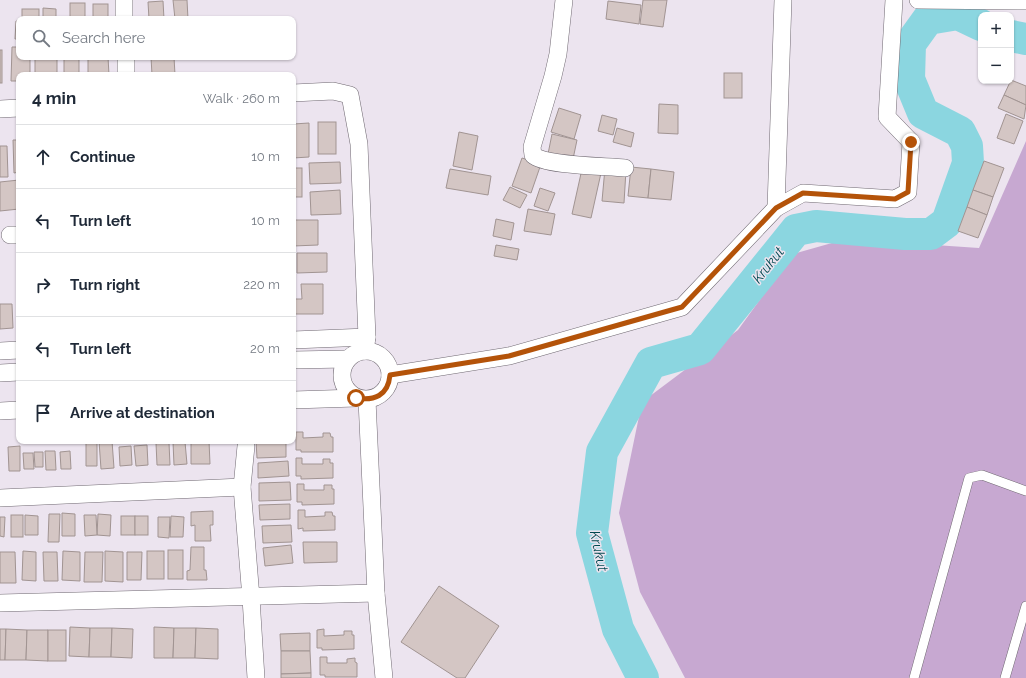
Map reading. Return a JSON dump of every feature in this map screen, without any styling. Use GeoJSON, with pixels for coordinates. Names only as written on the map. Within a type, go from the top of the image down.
{"type":"FeatureCollection","features":[{"type":"Feature","properties":{"kind":"street"},"geometry":{"type":"LineString","coordinates":[[124,0],[124,16]]}},
{"type":"Feature","properties":{"kind":"street"},"geometry":{"type":"LineString","coordinates":[[564,0],[558,54],[532,148],[533,155],[538,159],[553,162],[625,168]]}},
{"type":"Feature","properties":{"kind":"street"},"geometry":{"type":"LineString","coordinates":[[776,208],[783,0]]}},
{"type":"Feature","properties":{"kind":"street"},"geometry":{"type":"LineString","coordinates":[[390,375],[509,356],[682,307],[776,208],[803,193],[895,199],[908,192],[911,142],[887,117],[894,0]]}},
{"type":"Feature","properties":{"kind":"street"},"geometry":{"type":"LineString","coordinates":[[918,0],[1026,1]]}},
{"type":"Feature","properties":{"kind":"street"},"geometry":{"type":"LineString","coordinates":[[126,60],[126,72]]}},
{"type":"Feature","properties":{"kind":"street"},"geometry":{"type":"LineString","coordinates":[[296,93],[333,91],[350,95],[359,144],[366,344],[372,352],[383,358],[389,369],[390,375],[387,387],[379,396],[362,399],[296,400]]}},
{"type":"Feature","properties":{"kind":"street"},"geometry":{"type":"LineString","coordinates":[[0,109],[16,108]]}},
{"type":"Feature","properties":{"kind":"street"},"geometry":{"type":"LineString","coordinates":[[296,340],[366,344]]}},
{"type":"Feature","properties":{"kind":"street"},"geometry":{"type":"LineString","coordinates":[[362,399],[346,390],[343,384],[342,371],[347,360],[356,354],[366,344]]}},
{"type":"Feature","properties":{"kind":"street"},"geometry":{"type":"LineString","coordinates":[[0,351],[16,350]]}},
{"type":"Feature","properties":{"kind":"street"},"geometry":{"type":"LineString","coordinates":[[296,360],[347,360]]}},
{"type":"Feature","properties":{"kind":"street"},"geometry":{"type":"LineString","coordinates":[[0,373],[16,372]]}},
{"type":"Feature","properties":{"kind":"street"},"geometry":{"type":"LineString","coordinates":[[362,399],[376,593],[384,678]]}},
{"type":"Feature","properties":{"kind":"street"},"geometry":{"type":"LineString","coordinates":[[0,411],[16,410]]}},
{"type":"Feature","properties":{"kind":"street"},"geometry":{"type":"LineString","coordinates":[[246,446],[242,487],[256,678]]}},
{"type":"Feature","properties":{"kind":"street"},"geometry":{"type":"LineString","coordinates":[[0,498],[242,487]]}},
{"type":"Feature","properties":{"kind":"street"},"geometry":{"type":"LineString","coordinates":[[0,604],[251,598],[376,593]]}},
{"type":"Feature","properties":{"kind":"lane"},"geometry":{"type":"LineString","coordinates":[[914,678],[969,478],[982,475],[1026,491]]}},
{"type":"Feature","properties":{"kind":"lane"},"geometry":{"type":"LineString","coordinates":[[1006,678],[1026,606]]}},
{"type":"Feature","properties":{"kind":"shaded area"},"geometry":{"type":"Polygon","coordinates":[[[1026,141],[1026,678],[685,678],[640,592],[619,513],[642,402],[738,330],[793,254],[846,239],[979,248],[1026,141]]]}},
{"type":"Feature","properties":{"kind":"building"},"geometry":{"type":"Polygon","coordinates":[[[173,0],[187,0],[188,16],[175,16],[173,0]]]}},
{"type":"Feature","properties":{"kind":"building"},"geometry":{"type":"Polygon","coordinates":[[[643,0],[667,0],[663,27],[640,24],[643,0]]]}},
{"type":"Feature","properties":{"kind":"building"},"geometry":{"type":"Polygon","coordinates":[[[163,1],[164,16],[149,16],[148,2],[163,1]]]}},
{"type":"Feature","properties":{"kind":"building"},"geometry":{"type":"Polygon","coordinates":[[[608,1],[641,5],[639,24],[606,19],[608,1]]]}},
{"type":"Feature","properties":{"kind":"building"},"geometry":{"type":"Polygon","coordinates":[[[70,3],[85,3],[85,16],[70,16],[70,3]]]}},
{"type":"Feature","properties":{"kind":"building"},"geometry":{"type":"Polygon","coordinates":[[[93,4],[108,4],[108,16],[93,16],[93,4]]]}},
{"type":"Feature","properties":{"kind":"building"},"geometry":{"type":"Polygon","coordinates":[[[43,8],[56,9],[56,16],[43,16],[43,8]]]}},
{"type":"Feature","properties":{"kind":"building"},"geometry":{"type":"Polygon","coordinates":[[[22,9],[39,9],[39,16],[22,16],[22,9]]]}},
{"type":"Feature","properties":{"kind":"building"},"geometry":{"type":"Polygon","coordinates":[[[12,47],[16,47],[16,60],[30,60],[30,72],[16,72],[16,81],[11,81],[12,47]]]}},
{"type":"Feature","properties":{"kind":"building"},"geometry":{"type":"Polygon","coordinates":[[[0,50],[2,50],[2,83],[0,83],[0,50]]]}},
{"type":"Feature","properties":{"kind":"building"},"geometry":{"type":"Polygon","coordinates":[[[35,60],[57,60],[57,72],[35,72],[35,60]]]}},
{"type":"Feature","properties":{"kind":"building"},"geometry":{"type":"Polygon","coordinates":[[[64,60],[79,60],[79,72],[64,72],[64,60]]]}},
{"type":"Feature","properties":{"kind":"building"},"geometry":{"type":"Polygon","coordinates":[[[88,60],[108,60],[109,72],[88,72],[88,60]]]}},
{"type":"Feature","properties":{"kind":"building"},"geometry":{"type":"Polygon","coordinates":[[[151,60],[174,60],[175,72],[152,72],[151,60]]]}},
{"type":"Feature","properties":{"kind":"building"},"geometry":{"type":"Polygon","coordinates":[[[724,73],[742,73],[742,98],[724,98],[724,73]]]}},
{"type":"Feature","properties":{"kind":"building"},"geometry":{"type":"Polygon","coordinates":[[[1014,81],[1026,86],[1026,105],[1004,95],[1009,84],[1014,84],[1014,81]]]}},
{"type":"Feature","properties":{"kind":"building"},"geometry":{"type":"Polygon","coordinates":[[[1004,95],[1026,105],[1024,119],[998,108],[1004,95]]]}},
{"type":"Feature","properties":{"kind":"building"},"geometry":{"type":"Polygon","coordinates":[[[659,104],[678,105],[678,134],[658,133],[659,104]]]}},
{"type":"Feature","properties":{"kind":"building"},"geometry":{"type":"Polygon","coordinates":[[[559,108],[581,115],[574,139],[551,132],[559,108]]]}},
{"type":"Feature","properties":{"kind":"building"},"geometry":{"type":"Polygon","coordinates":[[[1006,114],[1023,121],[1014,144],[997,138],[1006,114]]]}},
{"type":"Feature","properties":{"kind":"building"},"geometry":{"type":"Polygon","coordinates":[[[602,115],[617,119],[613,135],[598,131],[602,115]]]}},
{"type":"Feature","properties":{"kind":"building"},"geometry":{"type":"Polygon","coordinates":[[[318,122],[336,122],[336,154],[318,154],[318,122]]]}},
{"type":"Feature","properties":{"kind":"building"},"geometry":{"type":"Polygon","coordinates":[[[309,123],[309,157],[296,158],[296,124],[309,123]]]}},
{"type":"Feature","properties":{"kind":"building"},"geometry":{"type":"Polygon","coordinates":[[[617,128],[634,133],[631,147],[613,142],[617,128]]]}},
{"type":"Feature","properties":{"kind":"building"},"geometry":{"type":"Polygon","coordinates":[[[459,132],[478,136],[472,170],[453,166],[459,132]]]}},
{"type":"Feature","properties":{"kind":"building"},"geometry":{"type":"Polygon","coordinates":[[[552,134],[577,140],[573,159],[548,154],[552,134]]]}},
{"type":"Feature","properties":{"kind":"building"},"geometry":{"type":"Polygon","coordinates":[[[13,140],[16,140],[16,173],[14,173],[13,140]]]}},
{"type":"Feature","properties":{"kind":"building"},"geometry":{"type":"Polygon","coordinates":[[[0,146],[7,146],[8,177],[0,177],[0,146]]]}},
{"type":"Feature","properties":{"kind":"building"},"geometry":{"type":"Polygon","coordinates":[[[522,158],[541,164],[531,193],[512,186],[522,158]]]}},
{"type":"Feature","properties":{"kind":"building"},"geometry":{"type":"Polygon","coordinates":[[[984,161],[1004,168],[993,197],[973,190],[984,161]]]}},
{"type":"Feature","properties":{"kind":"building"},"geometry":{"type":"Polygon","coordinates":[[[340,162],[341,183],[310,184],[309,163],[340,162]]]}},
{"type":"Feature","properties":{"kind":"building"},"geometry":{"type":"Polygon","coordinates":[[[631,167],[651,169],[648,198],[628,196],[631,167]]]}},
{"type":"Feature","properties":{"kind":"building"},"geometry":{"type":"Polygon","coordinates":[[[296,168],[302,168],[302,197],[296,197],[296,168]]]}},
{"type":"Feature","properties":{"kind":"building"},"geometry":{"type":"Polygon","coordinates":[[[605,168],[626,170],[624,203],[602,201],[605,168]]]}},
{"type":"Feature","properties":{"kind":"building"},"geometry":{"type":"Polygon","coordinates":[[[450,169],[491,176],[488,195],[446,188],[450,169]]]}},
{"type":"Feature","properties":{"kind":"building"},"geometry":{"type":"Polygon","coordinates":[[[582,169],[601,173],[591,218],[572,214],[582,169]]]}},
{"type":"Feature","properties":{"kind":"building"},"geometry":{"type":"Polygon","coordinates":[[[651,169],[674,172],[671,200],[648,198],[651,169]]]}},
{"type":"Feature","properties":{"kind":"building"},"geometry":{"type":"Polygon","coordinates":[[[16,180],[16,209],[0,211],[0,182],[16,180]]]}},
{"type":"Feature","properties":{"kind":"building"},"geometry":{"type":"Polygon","coordinates":[[[510,187],[527,195],[520,208],[503,200],[510,187]]]}},
{"type":"Feature","properties":{"kind":"building"},"geometry":{"type":"Polygon","coordinates":[[[540,188],[555,193],[548,211],[534,206],[540,188]]]}},
{"type":"Feature","properties":{"kind":"building"},"geometry":{"type":"Polygon","coordinates":[[[340,190],[341,214],[311,215],[310,192],[340,190]]]}},
{"type":"Feature","properties":{"kind":"building"},"geometry":{"type":"Polygon","coordinates":[[[973,190],[993,197],[987,215],[967,207],[973,190]]]}},
{"type":"Feature","properties":{"kind":"building"},"geometry":{"type":"Polygon","coordinates":[[[967,207],[987,215],[978,238],[958,231],[967,207]]]}},
{"type":"Feature","properties":{"kind":"building"},"geometry":{"type":"Polygon","coordinates":[[[528,209],[555,214],[551,235],[524,231],[528,209]]]}},
{"type":"Feature","properties":{"kind":"building"},"geometry":{"type":"Polygon","coordinates":[[[496,219],[514,223],[511,240],[493,236],[496,219]]]}},
{"type":"Feature","properties":{"kind":"building"},"geometry":{"type":"Polygon","coordinates":[[[296,220],[318,220],[318,245],[296,246],[296,220]]]}},
{"type":"Feature","properties":{"kind":"building"},"geometry":{"type":"Polygon","coordinates":[[[496,245],[519,249],[517,260],[494,256],[496,245]]]}},
{"type":"Feature","properties":{"kind":"building"},"geometry":{"type":"Polygon","coordinates":[[[297,253],[327,253],[327,272],[297,273],[297,253]]]}},
{"type":"Feature","properties":{"kind":"building"},"geometry":{"type":"Polygon","coordinates":[[[301,284],[323,284],[323,314],[296,314],[296,299],[302,299],[301,284]]]}},
{"type":"Feature","properties":{"kind":"building"},"geometry":{"type":"Polygon","coordinates":[[[0,304],[12,304],[13,328],[0,329],[0,304]]]}},
{"type":"Feature","properties":{"kind":"building"},"geometry":{"type":"Polygon","coordinates":[[[296,432],[303,432],[303,438],[323,437],[323,433],[330,433],[331,437],[333,437],[333,452],[301,452],[301,450],[296,450],[296,432]]]}},
{"type":"Feature","properties":{"kind":"building"},"geometry":{"type":"Polygon","coordinates":[[[86,444],[97,444],[97,466],[86,466],[86,444]]]}},
{"type":"Feature","properties":{"kind":"building"},"geometry":{"type":"Polygon","coordinates":[[[99,444],[112,444],[114,468],[101,469],[99,444]]]}},
{"type":"Feature","properties":{"kind":"building"},"geometry":{"type":"Polygon","coordinates":[[[156,444],[169,444],[170,465],[157,465],[156,444]]]}},
{"type":"Feature","properties":{"kind":"building"},"geometry":{"type":"Polygon","coordinates":[[[173,444],[185,444],[187,464],[174,465],[173,444]]]}},
{"type":"Feature","properties":{"kind":"building"},"geometry":{"type":"Polygon","coordinates":[[[191,444],[209,444],[210,464],[191,464],[191,444]]]}},
{"type":"Feature","properties":{"kind":"building"},"geometry":{"type":"Polygon","coordinates":[[[256,444],[286,444],[286,457],[257,458],[256,444]]]}},
{"type":"Feature","properties":{"kind":"building"},"geometry":{"type":"Polygon","coordinates":[[[147,445],[148,465],[136,466],[134,446],[147,445]]]}},
{"type":"Feature","properties":{"kind":"building"},"geometry":{"type":"Polygon","coordinates":[[[20,446],[20,471],[9,471],[8,447],[20,446]]]}},
{"type":"Feature","properties":{"kind":"building"},"geometry":{"type":"Polygon","coordinates":[[[131,446],[132,465],[120,466],[119,447],[131,446]]]}},
{"type":"Feature","properties":{"kind":"building"},"geometry":{"type":"Polygon","coordinates":[[[45,451],[55,451],[56,470],[46,470],[45,451]]]}},
{"type":"Feature","properties":{"kind":"building"},"geometry":{"type":"Polygon","coordinates":[[[70,451],[71,469],[61,469],[60,452],[70,451]]]}},
{"type":"Feature","properties":{"kind":"building"},"geometry":{"type":"Polygon","coordinates":[[[34,452],[43,452],[43,467],[35,467],[34,452]]]}},
{"type":"Feature","properties":{"kind":"building"},"geometry":{"type":"Polygon","coordinates":[[[23,453],[33,453],[34,469],[24,469],[23,453]]]}},
{"type":"Feature","properties":{"kind":"building"},"geometry":{"type":"Polygon","coordinates":[[[296,458],[302,458],[302,464],[323,464],[323,459],[330,459],[330,463],[333,463],[333,478],[301,479],[301,476],[296,476],[296,458]]]}},
{"type":"Feature","properties":{"kind":"building"},"geometry":{"type":"Polygon","coordinates":[[[288,461],[289,476],[258,478],[258,463],[288,461]]]}},
{"type":"Feature","properties":{"kind":"building"},"geometry":{"type":"Polygon","coordinates":[[[290,482],[291,500],[259,501],[259,483],[290,482]]]}},
{"type":"Feature","properties":{"kind":"building"},"geometry":{"type":"Polygon","coordinates":[[[297,484],[304,484],[304,490],[324,490],[324,485],[332,485],[332,489],[334,489],[334,504],[302,505],[302,502],[297,502],[297,484]]]}},
{"type":"Feature","properties":{"kind":"building"},"geometry":{"type":"Polygon","coordinates":[[[290,504],[290,519],[260,520],[259,505],[290,504]]]}},
{"type":"Feature","properties":{"kind":"building"},"geometry":{"type":"Polygon","coordinates":[[[298,510],[305,510],[305,517],[325,516],[325,512],[332,512],[333,516],[335,516],[335,530],[303,531],[303,528],[298,529],[298,510]]]}},
{"type":"Feature","properties":{"kind":"building"},"geometry":{"type":"Polygon","coordinates":[[[213,511],[213,525],[210,525],[211,541],[195,541],[195,525],[191,526],[191,512],[213,511]]]}},
{"type":"Feature","properties":{"kind":"building"},"geometry":{"type":"Polygon","coordinates":[[[62,513],[75,514],[75,536],[62,536],[62,513]]]}},
{"type":"Feature","properties":{"kind":"building"},"geometry":{"type":"Polygon","coordinates":[[[49,514],[60,514],[59,542],[48,542],[49,514]]]}},
{"type":"Feature","properties":{"kind":"building"},"geometry":{"type":"Polygon","coordinates":[[[98,514],[111,515],[110,536],[97,535],[98,514]]]}},
{"type":"Feature","properties":{"kind":"building"},"geometry":{"type":"Polygon","coordinates":[[[11,515],[23,515],[23,537],[11,537],[11,515]]]}},
{"type":"Feature","properties":{"kind":"building"},"geometry":{"type":"Polygon","coordinates":[[[25,515],[38,516],[38,535],[25,535],[25,515]]]}},
{"type":"Feature","properties":{"kind":"building"},"geometry":{"type":"Polygon","coordinates":[[[84,515],[96,515],[97,535],[85,536],[84,515]]]}},
{"type":"Feature","properties":{"kind":"building"},"geometry":{"type":"Polygon","coordinates":[[[121,516],[135,516],[135,535],[121,535],[121,516]]]}},
{"type":"Feature","properties":{"kind":"building"},"geometry":{"type":"Polygon","coordinates":[[[135,516],[148,516],[148,535],[135,535],[135,516]]]}},
{"type":"Feature","properties":{"kind":"building"},"geometry":{"type":"Polygon","coordinates":[[[171,516],[184,517],[183,537],[170,537],[171,516]]]}},
{"type":"Feature","properties":{"kind":"building"},"geometry":{"type":"Polygon","coordinates":[[[0,517],[5,517],[4,537],[0,536],[0,517]]]}},
{"type":"Feature","properties":{"kind":"building"},"geometry":{"type":"Polygon","coordinates":[[[158,517],[170,517],[169,538],[158,537],[158,517]]]}},
{"type":"Feature","properties":{"kind":"building"},"geometry":{"type":"Polygon","coordinates":[[[291,525],[292,542],[263,543],[262,526],[291,525]]]}},
{"type":"Feature","properties":{"kind":"building"},"geometry":{"type":"Polygon","coordinates":[[[303,542],[337,542],[337,562],[304,563],[303,542]]]}},
{"type":"Feature","properties":{"kind":"building"},"geometry":{"type":"Polygon","coordinates":[[[291,545],[293,563],[265,566],[263,548],[291,545]]]}},
{"type":"Feature","properties":{"kind":"building"},"geometry":{"type":"Polygon","coordinates":[[[191,547],[204,547],[204,570],[206,570],[207,580],[187,580],[187,571],[190,570],[191,547]]]}},
{"type":"Feature","properties":{"kind":"building"},"geometry":{"type":"Polygon","coordinates":[[[168,550],[183,550],[183,579],[168,579],[168,550]]]}},
{"type":"Feature","properties":{"kind":"building"},"geometry":{"type":"Polygon","coordinates":[[[23,551],[36,552],[36,581],[22,580],[23,551]]]}},
{"type":"Feature","properties":{"kind":"building"},"geometry":{"type":"Polygon","coordinates":[[[63,551],[80,552],[80,581],[62,580],[63,551]]]}},
{"type":"Feature","properties":{"kind":"building"},"geometry":{"type":"Polygon","coordinates":[[[105,551],[123,552],[123,582],[105,581],[105,551]]]}},
{"type":"Feature","properties":{"kind":"building"},"geometry":{"type":"Polygon","coordinates":[[[147,551],[164,551],[164,579],[147,579],[147,551]]]}},
{"type":"Feature","properties":{"kind":"building"},"geometry":{"type":"Polygon","coordinates":[[[0,552],[15,552],[16,583],[0,583],[0,552]]]}},
{"type":"Feature","properties":{"kind":"building"},"geometry":{"type":"Polygon","coordinates":[[[43,552],[57,552],[58,581],[44,581],[43,552]]]}},
{"type":"Feature","properties":{"kind":"building"},"geometry":{"type":"Polygon","coordinates":[[[85,552],[103,552],[102,582],[84,582],[85,552]]]}},
{"type":"Feature","properties":{"kind":"building"},"geometry":{"type":"Polygon","coordinates":[[[127,552],[142,552],[141,580],[127,580],[127,552]]]}},
{"type":"Feature","properties":{"kind":"building"},"geometry":{"type":"Polygon","coordinates":[[[439,586],[499,626],[465,678],[457,678],[401,642],[439,586]]]}},
{"type":"Feature","properties":{"kind":"building"},"geometry":{"type":"Polygon","coordinates":[[[70,627],[90,628],[89,657],[69,656],[70,627]]]}},
{"type":"Feature","properties":{"kind":"building"},"geometry":{"type":"Polygon","coordinates":[[[154,627],[174,628],[173,658],[154,658],[154,627]]]}},
{"type":"Feature","properties":{"kind":"building"},"geometry":{"type":"Polygon","coordinates":[[[90,628],[112,628],[111,657],[89,657],[90,628]]]}},
{"type":"Feature","properties":{"kind":"building"},"geometry":{"type":"Polygon","coordinates":[[[112,628],[133,629],[132,658],[111,657],[112,628]]]}},
{"type":"Feature","properties":{"kind":"building"},"geometry":{"type":"Polygon","coordinates":[[[174,628],[196,628],[195,658],[173,658],[174,628]]]}},
{"type":"Feature","properties":{"kind":"building"},"geometry":{"type":"Polygon","coordinates":[[[196,628],[218,629],[218,659],[195,658],[196,628]]]}},
{"type":"Feature","properties":{"kind":"building"},"geometry":{"type":"Polygon","coordinates":[[[0,629],[6,629],[5,660],[0,660],[0,629]]]}},
{"type":"Feature","properties":{"kind":"building"},"geometry":{"type":"Polygon","coordinates":[[[6,629],[27,630],[26,660],[5,660],[6,629]]]}},
{"type":"Feature","properties":{"kind":"building"},"geometry":{"type":"Polygon","coordinates":[[[324,629],[324,636],[344,635],[344,631],[352,631],[352,635],[354,635],[354,649],[322,650],[322,648],[317,648],[317,630],[324,629]]]}},
{"type":"Feature","properties":{"kind":"building"},"geometry":{"type":"Polygon","coordinates":[[[27,630],[48,630],[48,661],[26,660],[27,630]]]}},
{"type":"Feature","properties":{"kind":"building"},"geometry":{"type":"Polygon","coordinates":[[[48,630],[66,630],[66,661],[48,661],[48,630]]]}},
{"type":"Feature","properties":{"kind":"building"},"geometry":{"type":"Polygon","coordinates":[[[310,633],[310,651],[281,651],[280,634],[310,633]]]}},
{"type":"Feature","properties":{"kind":"building"},"geometry":{"type":"Polygon","coordinates":[[[281,651],[310,651],[311,673],[281,674],[281,651]]]}},
{"type":"Feature","properties":{"kind":"building"},"geometry":{"type":"Polygon","coordinates":[[[320,657],[327,657],[327,663],[347,663],[347,659],[355,658],[355,662],[357,663],[357,677],[325,677],[325,675],[320,675],[320,657]]]}},
{"type":"Feature","properties":{"kind":"building"},"geometry":{"type":"Polygon","coordinates":[[[311,673],[311,678],[281,678],[281,674],[311,673]]]}},
{"type":"Feature","properties":{"kind":"waterway","name":"Krukut"},"geometry":{"type":"LineString","coordinates":[[643,678],[618,629],[592,533],[602,452],[651,363],[700,349],[796,230],[816,226],[905,234],[931,234],[947,222],[968,163],[967,146],[960,132],[923,113],[909,79],[910,44],[928,19],[958,14],[978,24]]}},
{"type":"Feature","properties":{"kind":"waterway","name":"Krukut"},"geometry":{"type":"LineString","coordinates":[[1014,37],[1026,39]]}},
{"type":"Feature","properties":{"kind":"route"},"geometry":{"type":"LineString","coordinates":[[356,398],[367,400],[379,396],[387,387],[390,375],[509,356],[682,307],[776,208],[803,193],[895,199],[908,192],[911,142]]}}]}
